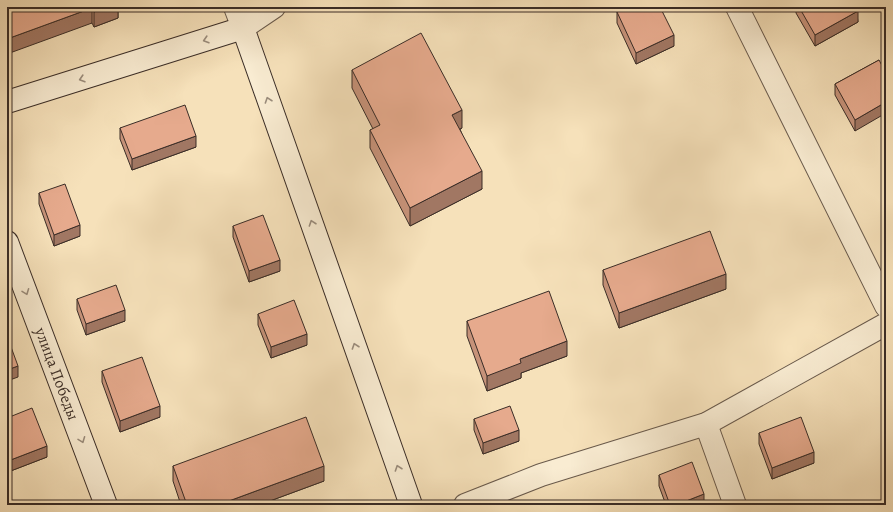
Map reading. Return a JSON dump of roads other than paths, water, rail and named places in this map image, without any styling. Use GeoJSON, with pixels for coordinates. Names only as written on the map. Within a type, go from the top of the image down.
{"type":"FeatureCollection","features":[{"type":"Feature","properties":{"kind":"street"},"geometry":{"type":"LineString","coordinates":[[235,7],[411,505]]}},
{"type":"Feature","properties":{"kind":"street"},"geometry":{"type":"LineString","coordinates":[[7,102],[243,28],[274,7]]}},
{"type":"Feature","properties":{"kind":"street"},"geometry":{"type":"LineString","coordinates":[[737,7],[886,306]]}},
{"type":"Feature","properties":{"kind":"street","name":"улица Победы"},"geometry":{"type":"LineString","coordinates":[[7,242],[106,505]]}},
{"type":"Feature","properties":{"kind":"street"},"geometry":{"type":"LineString","coordinates":[[465,505],[541,475],[706,424],[886,324]]}},
{"type":"Feature","properties":{"kind":"street"},"geometry":{"type":"LineString","coordinates":[[706,424],[735,505]]}}]}
